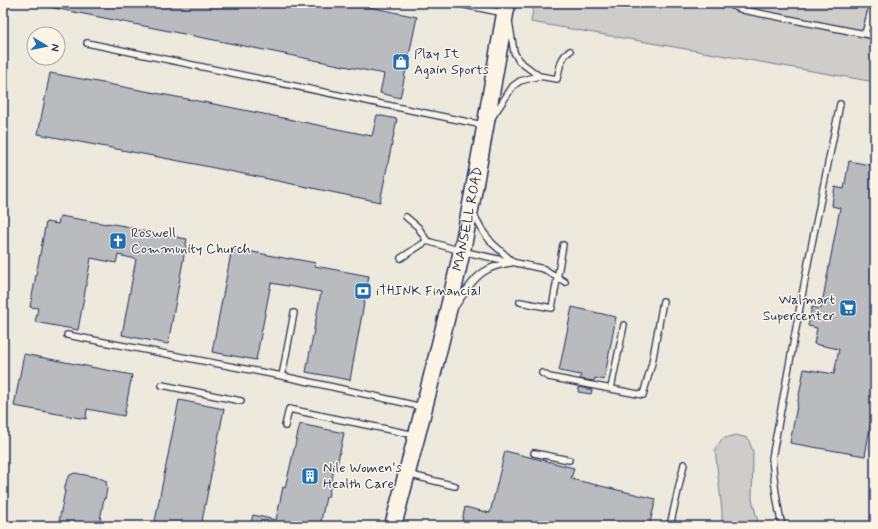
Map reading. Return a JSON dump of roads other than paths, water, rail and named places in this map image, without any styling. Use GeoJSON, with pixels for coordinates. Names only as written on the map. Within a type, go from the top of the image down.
{"type":"FeatureCollection","features":[{"type":"Feature","properties":{"kind":"main road","name":"MANSELL ROAD"},"geometry":{"type":"LineString","coordinates":[[393,526],[424,408],[461,251],[486,126],[506,6]]}},
{"type":"Feature","properties":{"kind":"lane"},"geometry":{"type":"LineString","coordinates":[[455,3],[506,6],[514,52],[519,61],[539,76]]}},
{"type":"Feature","properties":{"kind":"lane"},"geometry":{"type":"LineString","coordinates":[[729,3],[743,10],[875,36]]}},
{"type":"Feature","properties":{"kind":"lane"},"geometry":{"type":"LineString","coordinates":[[865,34],[873,3]]}},
{"type":"Feature","properties":{"kind":"lane"},"geometry":{"type":"LineString","coordinates":[[87,43],[486,126],[513,86],[520,81],[539,76],[557,79],[563,58],[565,54],[570,51]]}},
{"type":"Feature","properties":{"kind":"lane"},"geometry":{"type":"LineString","coordinates":[[782,526],[778,510],[772,458],[840,104]]}},
{"type":"Feature","properties":{"kind":"lane"},"geometry":{"type":"LineString","coordinates":[[470,207],[484,233],[492,243],[513,262]]}},
{"type":"Feature","properties":{"kind":"lane"},"geometry":{"type":"LineString","coordinates":[[406,217],[418,227],[427,241],[461,251],[544,269],[565,282]]}},
{"type":"Feature","properties":{"kind":"lane"},"geometry":{"type":"LineString","coordinates":[[402,258],[427,241]]}},
{"type":"Feature","properties":{"kind":"lane"},"geometry":{"type":"LineString","coordinates":[[520,302],[552,308],[563,245]]}},
{"type":"Feature","properties":{"kind":"lane"},"geometry":{"type":"LineString","coordinates":[[445,320],[477,277],[486,270],[513,262]]}},
{"type":"Feature","properties":{"kind":"lane"},"geometry":{"type":"LineString","coordinates":[[542,373],[549,377],[643,395],[652,363],[663,301]]}},
{"type":"Feature","properties":{"kind":"lane"},"geometry":{"type":"LineString","coordinates":[[282,376],[294,313]]}},
{"type":"Feature","properties":{"kind":"lane"},"geometry":{"type":"LineString","coordinates":[[611,388],[624,325]]}},
{"type":"Feature","properties":{"kind":"lane"},"geometry":{"type":"LineString","coordinates":[[67,335],[282,376],[424,408]]}},
{"type":"Feature","properties":{"kind":"lane"},"geometry":{"type":"LineString","coordinates":[[162,385],[241,401]]}},
{"type":"Feature","properties":{"kind":"lane"},"geometry":{"type":"LineString","coordinates":[[285,426],[289,409],[417,435]]}},
{"type":"Feature","properties":{"kind":"lane"},"geometry":{"type":"LineString","coordinates":[[534,453],[569,460]]}},
{"type":"Feature","properties":{"kind":"lane"},"geometry":{"type":"LineString","coordinates":[[670,526],[684,464]]}},
{"type":"Feature","properties":{"kind":"lane"},"geometry":{"type":"LineString","coordinates":[[406,474],[456,486]]}},
{"type":"Feature","properties":{"kind":"place","name":"Play It Again Sports"},"geometry":{"type":"Point","coordinates":[401,62]}},
{"type":"Feature","properties":{"kind":"place","name":"Roswell Community Church"},"geometry":{"type":"Point","coordinates":[118,241]}},
{"type":"Feature","properties":{"kind":"place","name":"iTHINK Financial"},"geometry":{"type":"Point","coordinates":[363,291]}},
{"type":"Feature","properties":{"kind":"place","name":"Walmart Supercenter"},"geometry":{"type":"Point","coordinates":[848,308]}},
{"type":"Feature","properties":{"kind":"place","name":"Nile Women's Health Care"},"geometry":{"type":"Point","coordinates":[310,476]}}]}
